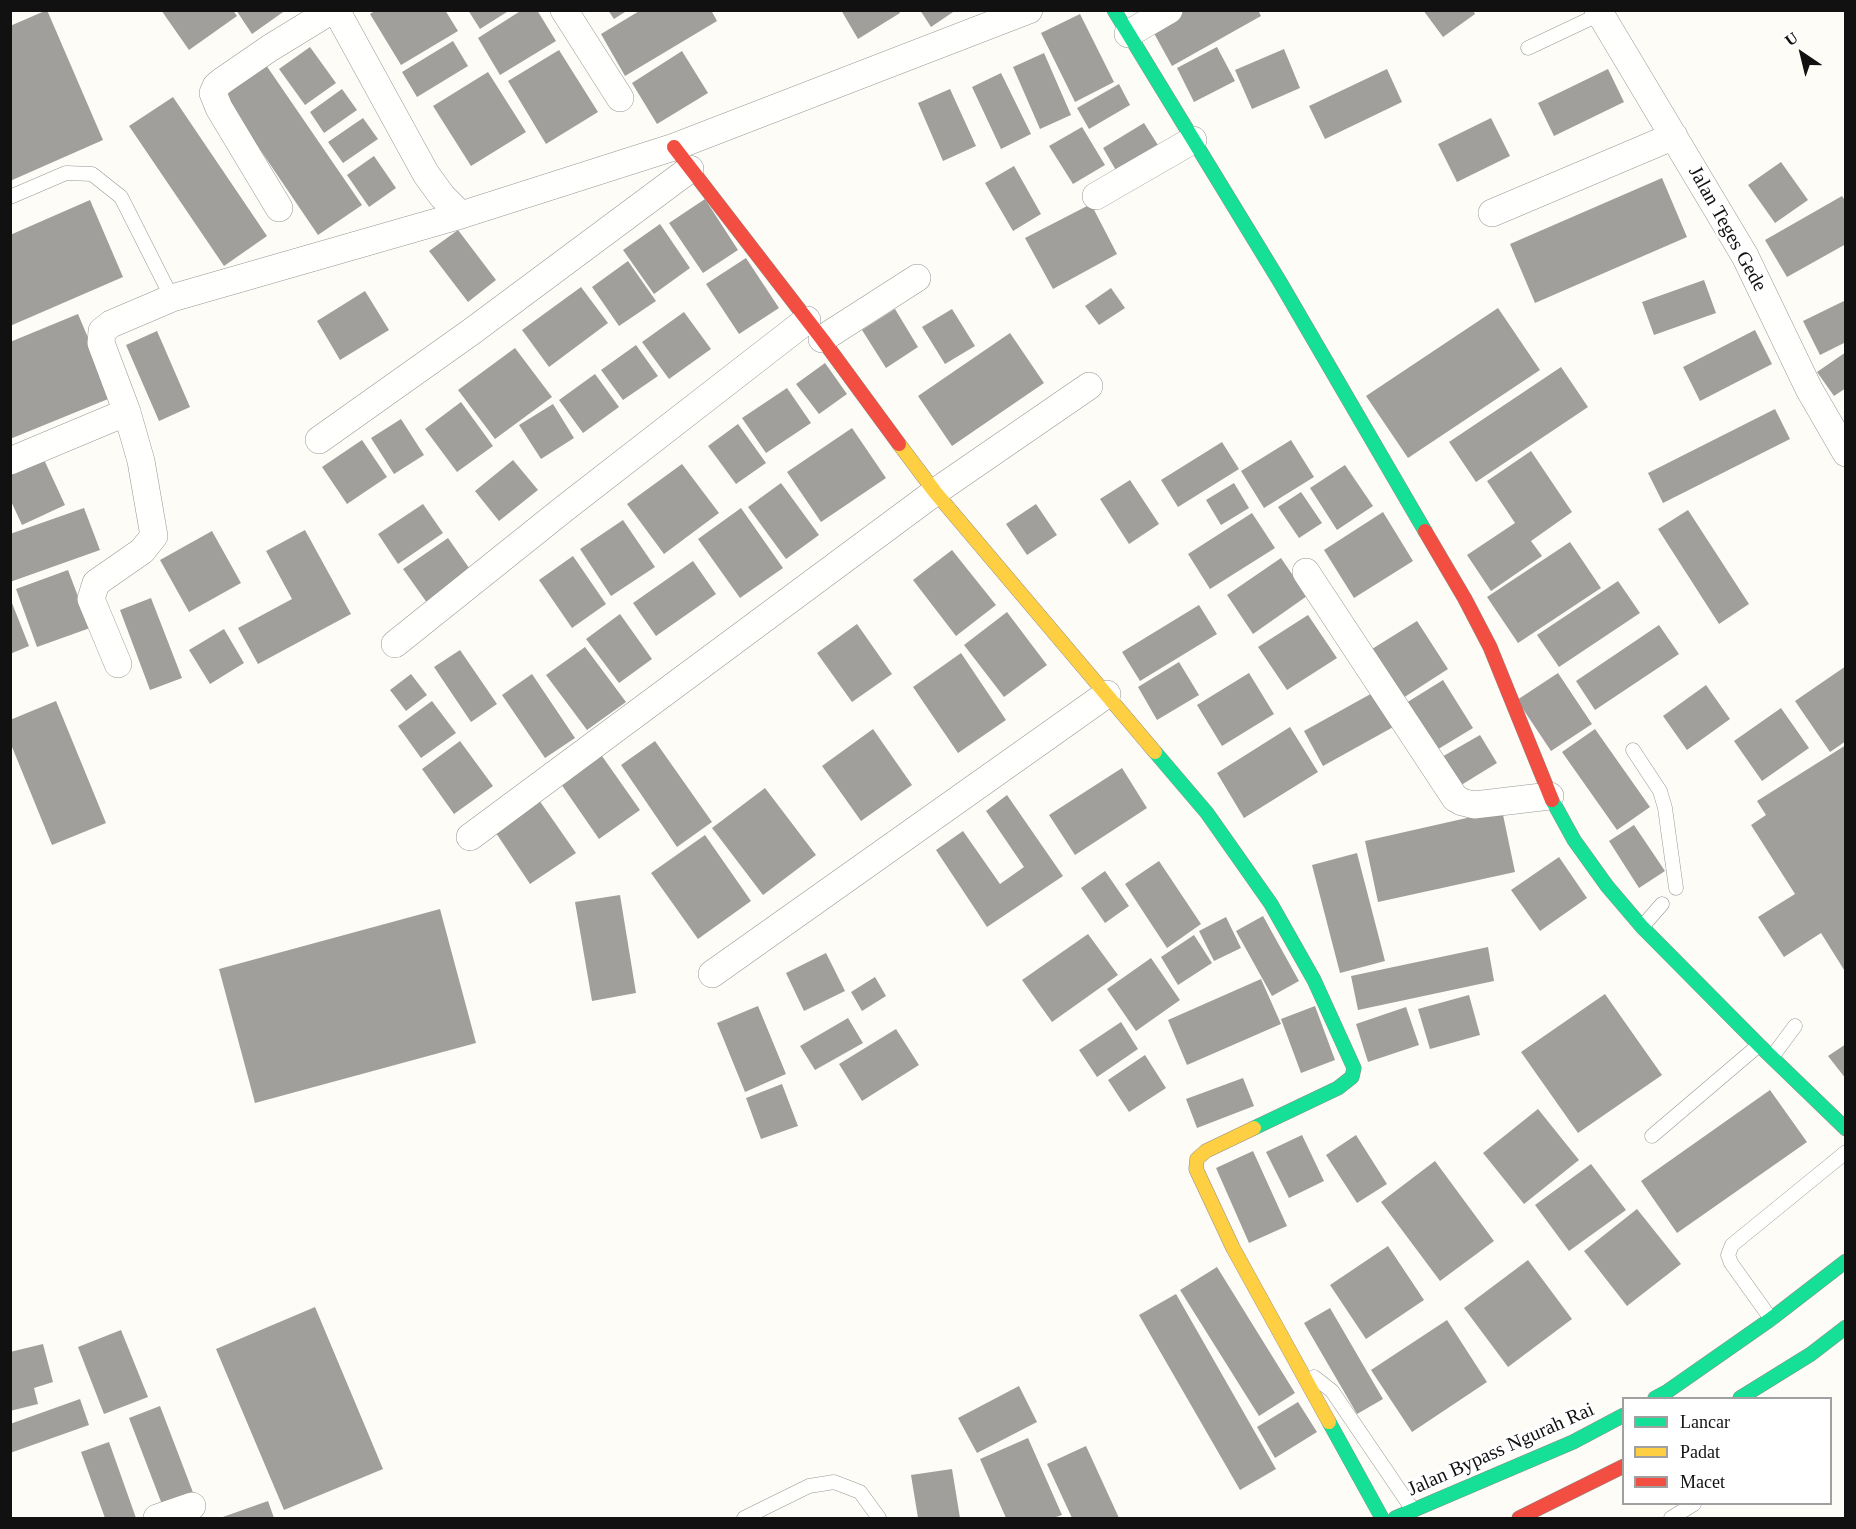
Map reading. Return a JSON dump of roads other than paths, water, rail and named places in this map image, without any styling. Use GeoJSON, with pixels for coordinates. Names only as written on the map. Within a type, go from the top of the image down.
{"type":"FeatureCollection","features":[{"type":"Feature","properties":{"kind":"main road"},"geometry":{"type":"LineString","coordinates":[[1114,10],[1280,282],[1465,599],[1490,647],[1550,796],[1574,840],[1607,886],[1642,927],[1845,1129]]}},
{"type":"Feature","properties":{"kind":"main road"},"geometry":{"type":"LineString","coordinates":[[674,147],[814,329],[934,492],[1208,813],[1271,904],[1314,980],[1354,1068],[1352,1077],[1338,1088],[1206,1151],[1196,1163],[1199,1179],[1233,1248],[1382,1518]]}},
{"type":"Feature","properties":{"kind":"main road"},"geometry":{"type":"LineString","coordinates":[[1657,1397],[1771,1319],[1845,1261]]}},
{"type":"Feature","properties":{"kind":"main road"},"geometry":{"type":"LineString","coordinates":[[1742,1397],[1811,1354],[1845,1327]]}},
{"type":"Feature","properties":{"kind":"main road","name":"Jalan Bypass Ngurah Rai"},"geometry":{"type":"LineString","coordinates":[[1395,1518],[1414,1512],[1573,1442],[1622,1416]]}},
{"type":"Feature","properties":{"kind":"main road"},"geometry":{"type":"LineString","coordinates":[[1519,1518],[1540,1514],[1622,1467]]}},
{"type":"Feature","properties":{"kind":"street"},"geometry":{"type":"LineString","coordinates":[[279,208],[219,108],[213,93],[222,81],[270,48],[334,10],[426,174],[442,196],[461,215]]}},
{"type":"Feature","properties":{"kind":"street"},"geometry":{"type":"LineString","coordinates":[[564,10],[620,98]]}},
{"type":"Feature","properties":{"kind":"street"},"geometry":{"type":"LineString","coordinates":[[118,664],[91,598],[96,583],[142,551],[154,536],[141,461],[127,412],[101,343],[102,331],[111,324],[172,298],[461,215],[674,147],[1029,10]]}},
{"type":"Feature","properties":{"kind":"street"},"geometry":{"type":"LineString","coordinates":[[1128,34],[1169,10]]}},
{"type":"Feature","properties":{"kind":"street","name":"Jalan Teges Gede"},"geometry":{"type":"LineString","coordinates":[[1599,12],[1745,256],[1809,389],[1845,453]]}},
{"type":"Feature","properties":{"kind":"street"},"geometry":{"type":"LineString","coordinates":[[1492,213],[1674,136]]}},
{"type":"Feature","properties":{"kind":"street"},"geometry":{"type":"LineString","coordinates":[[1096,196],[1193,140]]}},
{"type":"Feature","properties":{"kind":"street"},"geometry":{"type":"LineString","coordinates":[[319,440],[471,332],[690,169]]}},
{"type":"Feature","properties":{"kind":"street"},"geometry":{"type":"LineString","coordinates":[[395,644],[565,508],[814,329],[917,278]]}},
{"type":"Feature","properties":{"kind":"street"},"geometry":{"type":"LineString","coordinates":[[471,837],[934,492],[1089,386]]}},
{"type":"Feature","properties":{"kind":"street"},"geometry":{"type":"LineString","coordinates":[[10,461],[127,412]]}},
{"type":"Feature","properties":{"kind":"street"},"geometry":{"type":"LineString","coordinates":[[1306,572],[1455,798],[1474,805],[1550,796]]}},
{"type":"Feature","properties":{"kind":"street"},"geometry":{"type":"LineString","coordinates":[[712,974],[1107,694]]}},
{"type":"Feature","properties":{"kind":"street"},"geometry":{"type":"LineString","coordinates":[[157,1518],[192,1506]]}},
{"type":"Feature","properties":{"kind":"lane"},"geometry":{"type":"LineString","coordinates":[[1528,48],[1599,12]]}},
{"type":"Feature","properties":{"kind":"lane"},"geometry":{"type":"LineString","coordinates":[[10,197],[66,172],[92,174],[121,197],[172,298]]}},
{"type":"Feature","properties":{"kind":"lane"},"geometry":{"type":"LineString","coordinates":[[1633,750],[1660,790],[1665,808],[1676,888]]}},
{"type":"Feature","properties":{"kind":"lane"},"geometry":{"type":"LineString","coordinates":[[1642,927],[1662,904]]}},
{"type":"Feature","properties":{"kind":"lane"},"geometry":{"type":"LineString","coordinates":[[1772,1057],[1795,1026]]}},
{"type":"Feature","properties":{"kind":"lane"},"geometry":{"type":"LineString","coordinates":[[1652,1136],[1759,1045]]}},
{"type":"Feature","properties":{"kind":"lane"},"geometry":{"type":"LineString","coordinates":[[1771,1319],[1731,1263],[1728,1255],[1731,1245],[1845,1152]]}},
{"type":"Feature","properties":{"kind":"lane"},"geometry":{"type":"LineString","coordinates":[[1299,1368],[1321,1381],[1332,1391],[1414,1512]]}},
{"type":"Feature","properties":{"kind":"lane"},"geometry":{"type":"LineString","coordinates":[[744,1518],[808,1486],[834,1482],[860,1492],[879,1518]]}},
{"type":"Feature","properties":{"kind":"lane"},"geometry":{"type":"LineString","coordinates":[[1671,1518],[1691,1505]]}}]}
